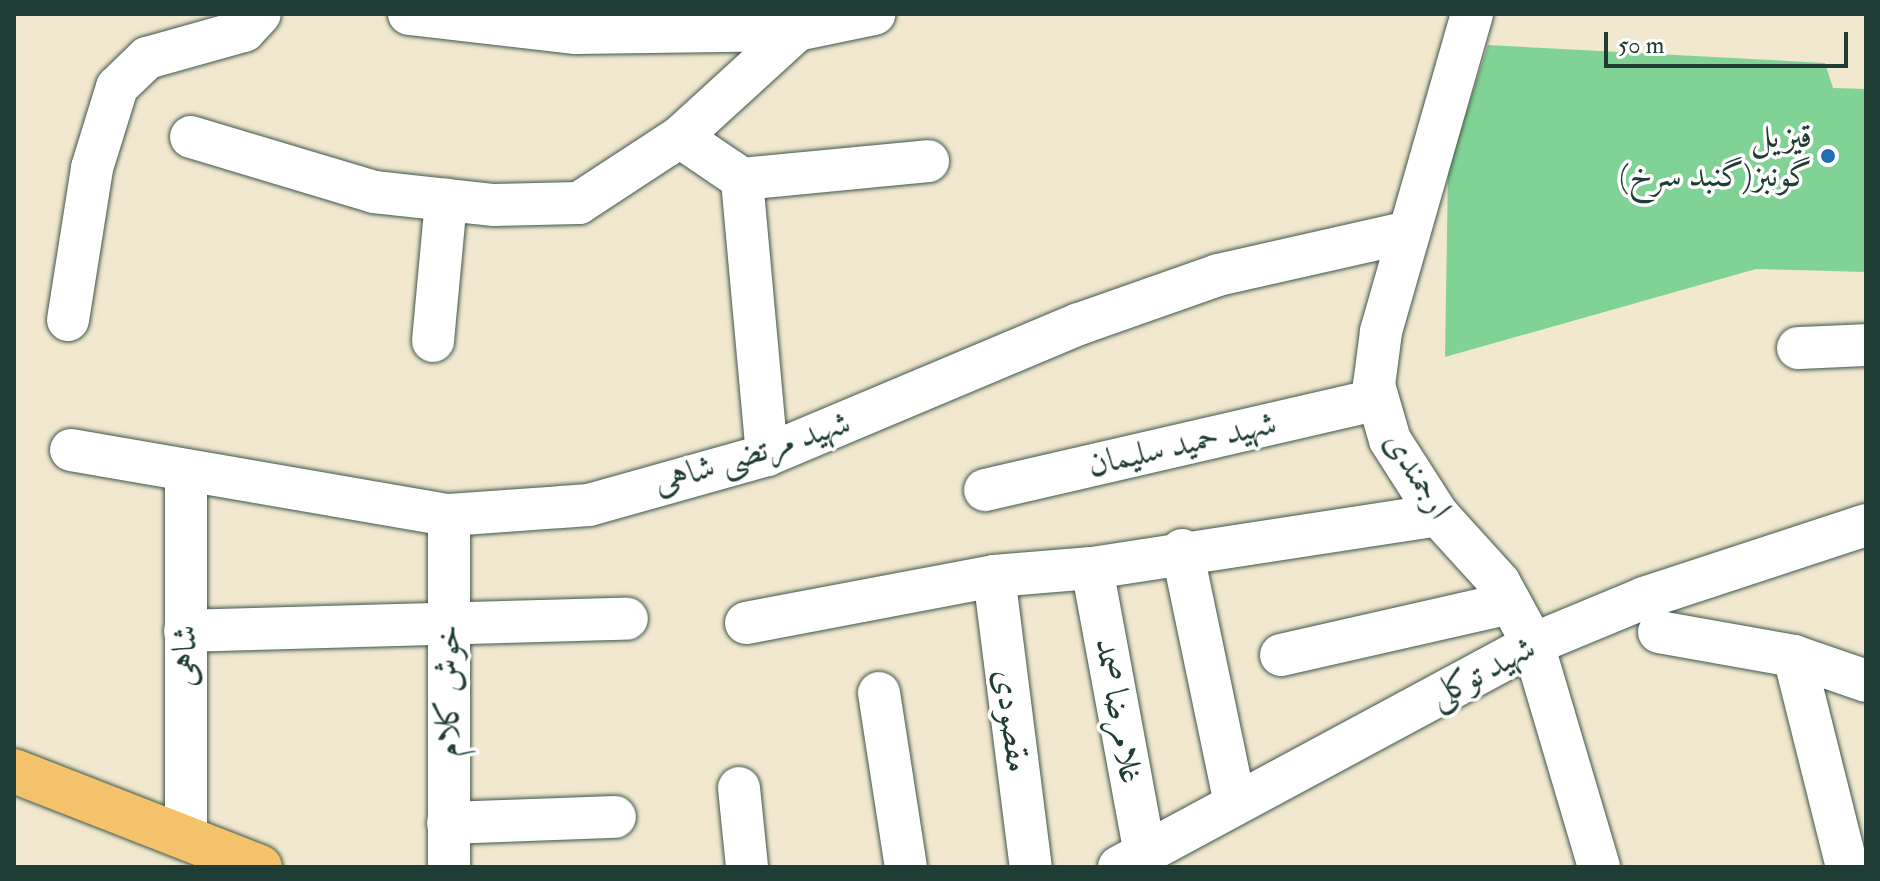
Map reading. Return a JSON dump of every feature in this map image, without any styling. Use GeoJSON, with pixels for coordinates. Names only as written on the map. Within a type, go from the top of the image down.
{"type":"FeatureCollection","features":[{"type":"Feature","properties":{"kind":"main road"},"geometry":{"type":"LineString","coordinates":[[14,771],[260,867]]}},
{"type":"Feature","properties":{"kind":"street"},"geometry":{"type":"LineString","coordinates":[[68,320],[92,168],[117,87],[147,58],[244,31],[260,14]]}},
{"type":"Feature","properties":{"kind":"street"},"geometry":{"type":"LineString","coordinates":[[409,14],[576,33],[797,30],[874,14]]}},
{"type":"Feature","properties":{"kind":"street","name":"ارجمندی"},"geometry":{"type":"LineString","coordinates":[[1472,14],[1381,332],[1378,399],[1390,440],[1438,515],[1510,603],[1533,644],[1599,867]]}},
{"type":"Feature","properties":{"kind":"street"},"geometry":{"type":"LineString","coordinates":[[191,137],[374,192],[446,200],[579,203],[680,137],[797,30]]}},
{"type":"Feature","properties":{"kind":"street"},"geometry":{"type":"LineString","coordinates":[[680,137],[742,179],[928,161]]}},
{"type":"Feature","properties":{"kind":"street"},"geometry":{"type":"LineString","coordinates":[[742,179],[767,455]]}},
{"type":"Feature","properties":{"kind":"street"},"geometry":{"type":"LineString","coordinates":[[433,341],[446,200]]}},
{"type":"Feature","properties":{"kind":"street","name":"شهید مرتضی شاهی"},"geometry":{"type":"LineString","coordinates":[[71,450],[167,464],[186,474],[449,515],[589,505],[767,455],[1079,324],[1204,280],[1409,232]]}},
{"type":"Feature","properties":{"kind":"street"},"geometry":{"type":"LineString","coordinates":[[1798,348],[1866,345]]}},
{"type":"Feature","properties":{"kind":"street","name":"شهید حمید سلیمان"},"geometry":{"type":"LineString","coordinates":[[985,490],[1378,399]]}},
{"type":"Feature","properties":{"kind":"street","name":"شاهی"},"geometry":{"type":"LineString","coordinates":[[186,474],[186,838]]}},
{"type":"Feature","properties":{"kind":"street","name":"خوش کلام"},"geometry":{"type":"LineString","coordinates":[[449,515],[449,867]]}},
{"type":"Feature","properties":{"kind":"street"},"geometry":{"type":"LineString","coordinates":[[746,623],[994,576],[1092,568],[1182,550],[1438,515]]}},
{"type":"Feature","properties":{"kind":"street","name":"شهید توکلی"},"geometry":{"type":"LineString","coordinates":[[1132,860],[1533,644],[1644,598],[1866,525]]}},
{"type":"Feature","properties":{"kind":"street"},"geometry":{"type":"LineString","coordinates":[[1182,550],[1235,804]]}},
{"type":"Feature","properties":{"kind":"street","name":"غلامرضا صمد"},"geometry":{"type":"LineString","coordinates":[[1092,568],[1132,860]]}},
{"type":"Feature","properties":{"kind":"street","name":"مقصودی"},"geometry":{"type":"LineString","coordinates":[[994,576],[1031,867]]}},
{"type":"Feature","properties":{"kind":"street"},"geometry":{"type":"LineString","coordinates":[[1281,655],[1510,603]]}},
{"type":"Feature","properties":{"kind":"street"},"geometry":{"type":"LineString","coordinates":[[185,631],[627,619]]}},
{"type":"Feature","properties":{"kind":"street"},"geometry":{"type":"LineString","coordinates":[[1659,632],[1794,656],[1866,681]]}},
{"type":"Feature","properties":{"kind":"street"},"geometry":{"type":"LineString","coordinates":[[1794,656],[1847,867]]}},
{"type":"Feature","properties":{"kind":"street"},"geometry":{"type":"LineString","coordinates":[[879,693],[906,867]]}},
{"type":"Feature","properties":{"kind":"street"},"geometry":{"type":"LineString","coordinates":[[739,788],[747,867]]}},
{"type":"Feature","properties":{"kind":"street"},"geometry":{"type":"LineString","coordinates":[[448,823],[615,817]]}},
{"type":"Feature","properties":{"kind":"green space"},"geometry":{"type":"Polygon","coordinates":[[[1488,45],[1825,63],[1833,88],[1866,89],[1866,272],[1756,269],[1445,357],[1448,169],[1488,45]]]}},
{"type":"Feature","properties":{"kind":"place","name":"قیزیل گونبز(گنبد سرخ)"},"geometry":{"type":"Point","coordinates":[1828,156]}}]}
